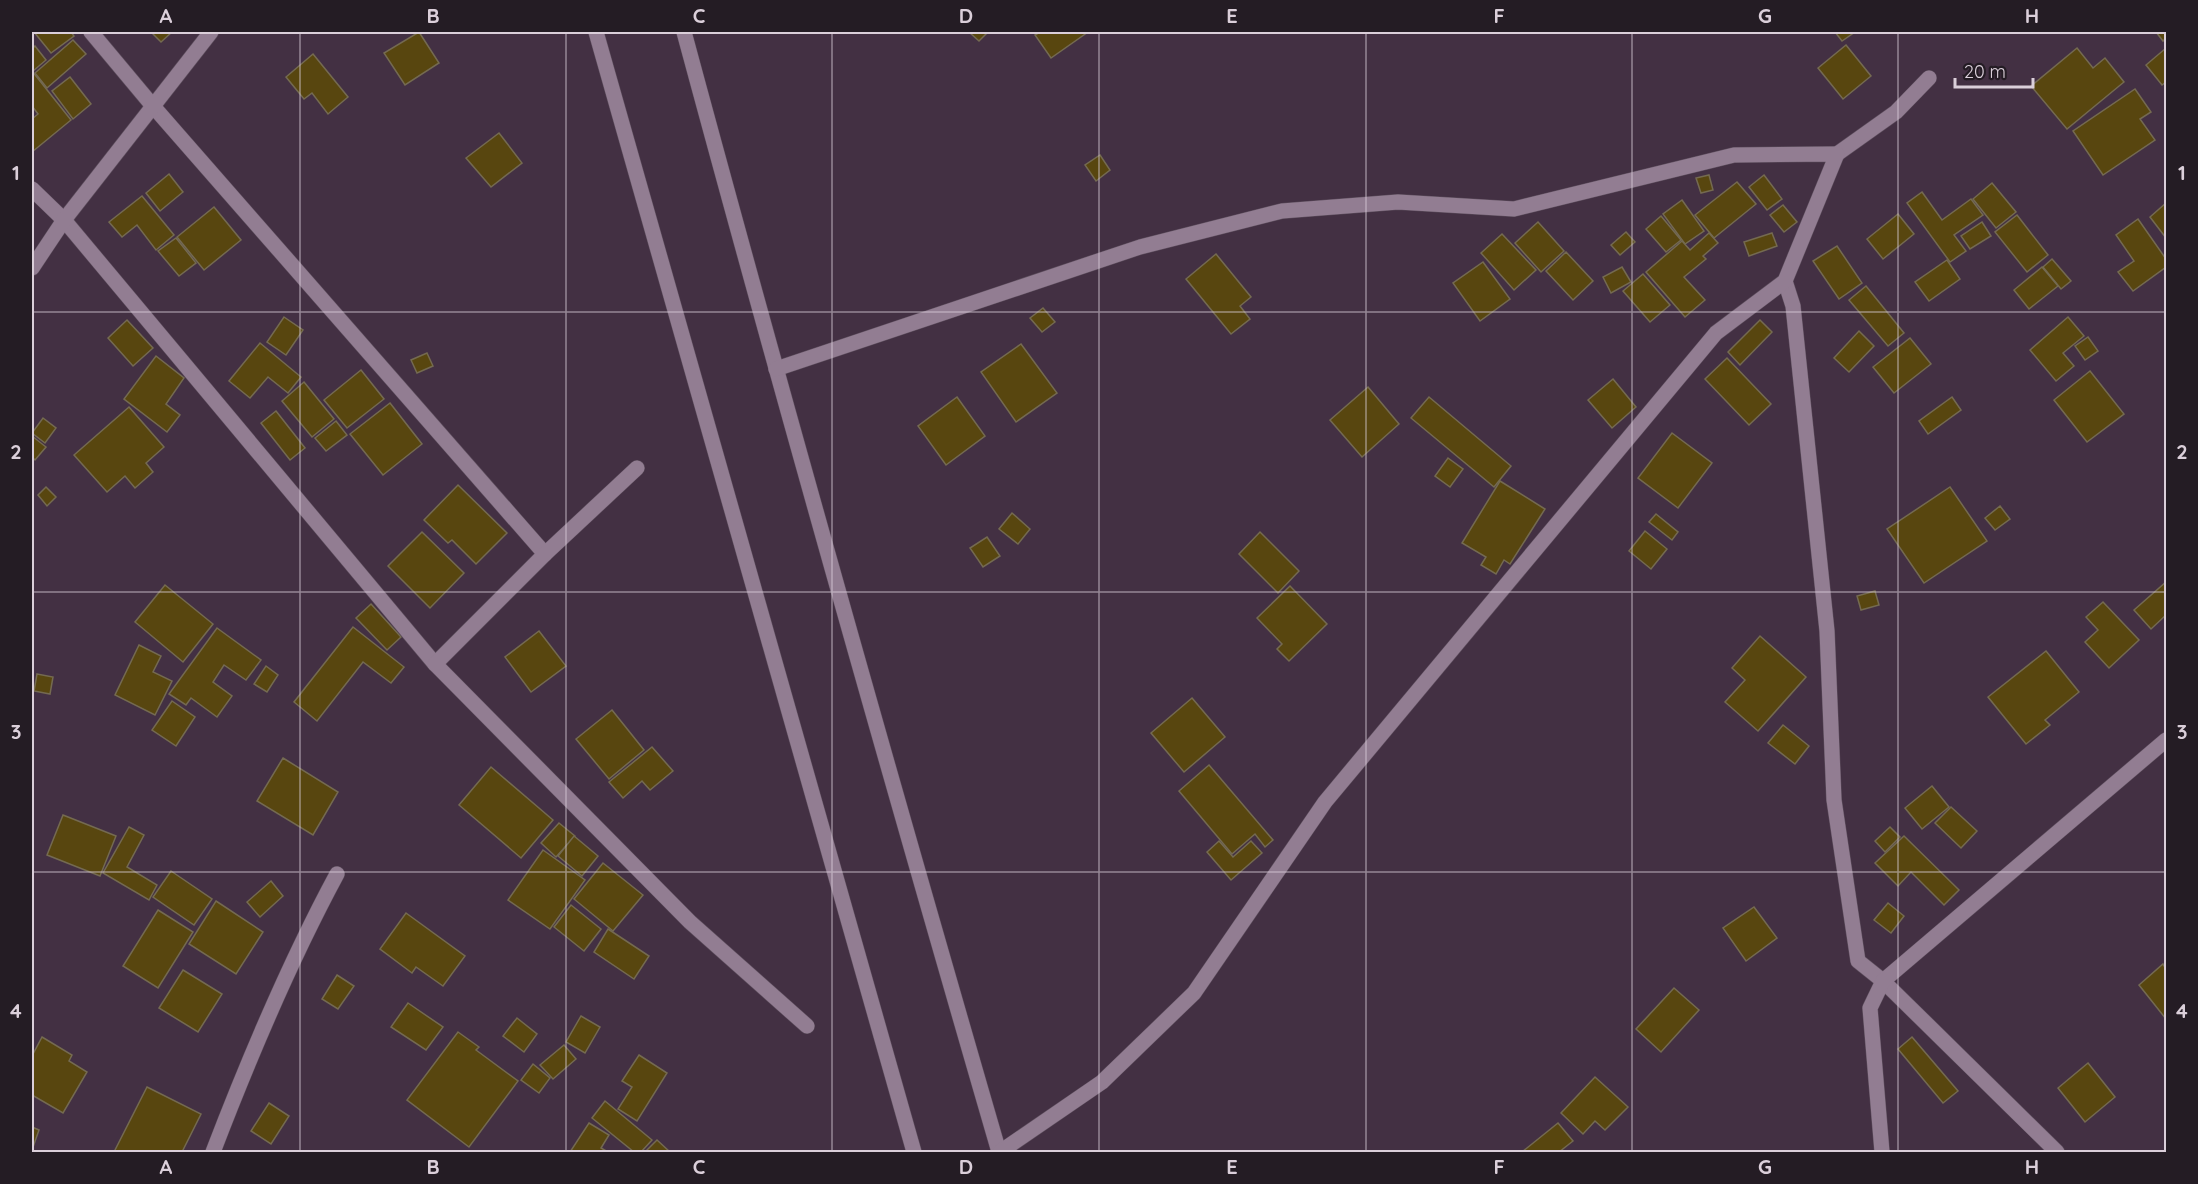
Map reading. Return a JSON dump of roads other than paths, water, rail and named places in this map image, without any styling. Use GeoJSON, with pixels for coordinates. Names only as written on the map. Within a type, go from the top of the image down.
{"type":"FeatureCollection","features":[{"type":"Feature","properties":{"kind":"street"},"geometry":{"type":"LineString","coordinates":[[91,32],[152,105],[545,554]]}},
{"type":"Feature","properties":{"kind":"street"},"geometry":{"type":"LineString","coordinates":[[32,268],[64,220],[211,32]]}},
{"type":"Feature","properties":{"kind":"street"},"geometry":{"type":"LineString","coordinates":[[596,32],[914,1152]]}},
{"type":"Feature","properties":{"kind":"street"},"geometry":{"type":"LineString","coordinates":[[684,32],[912,853],[999,1152],[1102,1082],[1194,993],[1325,802],[1716,333],[1785,281],[1837,154],[1896,112],[1929,78]]}},
{"type":"Feature","properties":{"kind":"street"},"geometry":{"type":"LineString","coordinates":[[776,369],[1140,247],[1282,211],[1398,202],[1514,209],[1734,155],[1837,154]]}},
{"type":"Feature","properties":{"kind":"street"},"geometry":{"type":"LineString","coordinates":[[32,189],[64,220],[435,664],[690,922],[807,1026]]}},
{"type":"Feature","properties":{"kind":"street"},"geometry":{"type":"LineString","coordinates":[[1785,281],[1793,306],[1827,631],[1834,800],[1858,961],[1884,981],[2057,1152]]}},
{"type":"Feature","properties":{"kind":"street"},"geometry":{"type":"LineString","coordinates":[[435,664],[545,554],[637,468]]}},
{"type":"Feature","properties":{"kind":"street"},"geometry":{"type":"LineString","coordinates":[[1882,1152],[1870,1008],[1884,981],[2166,740]]}},
{"type":"Feature","properties":{"kind":"street"},"geometry":{"type":"LineString","coordinates":[[213,1152],[309,926],[337,874]]}}]}
